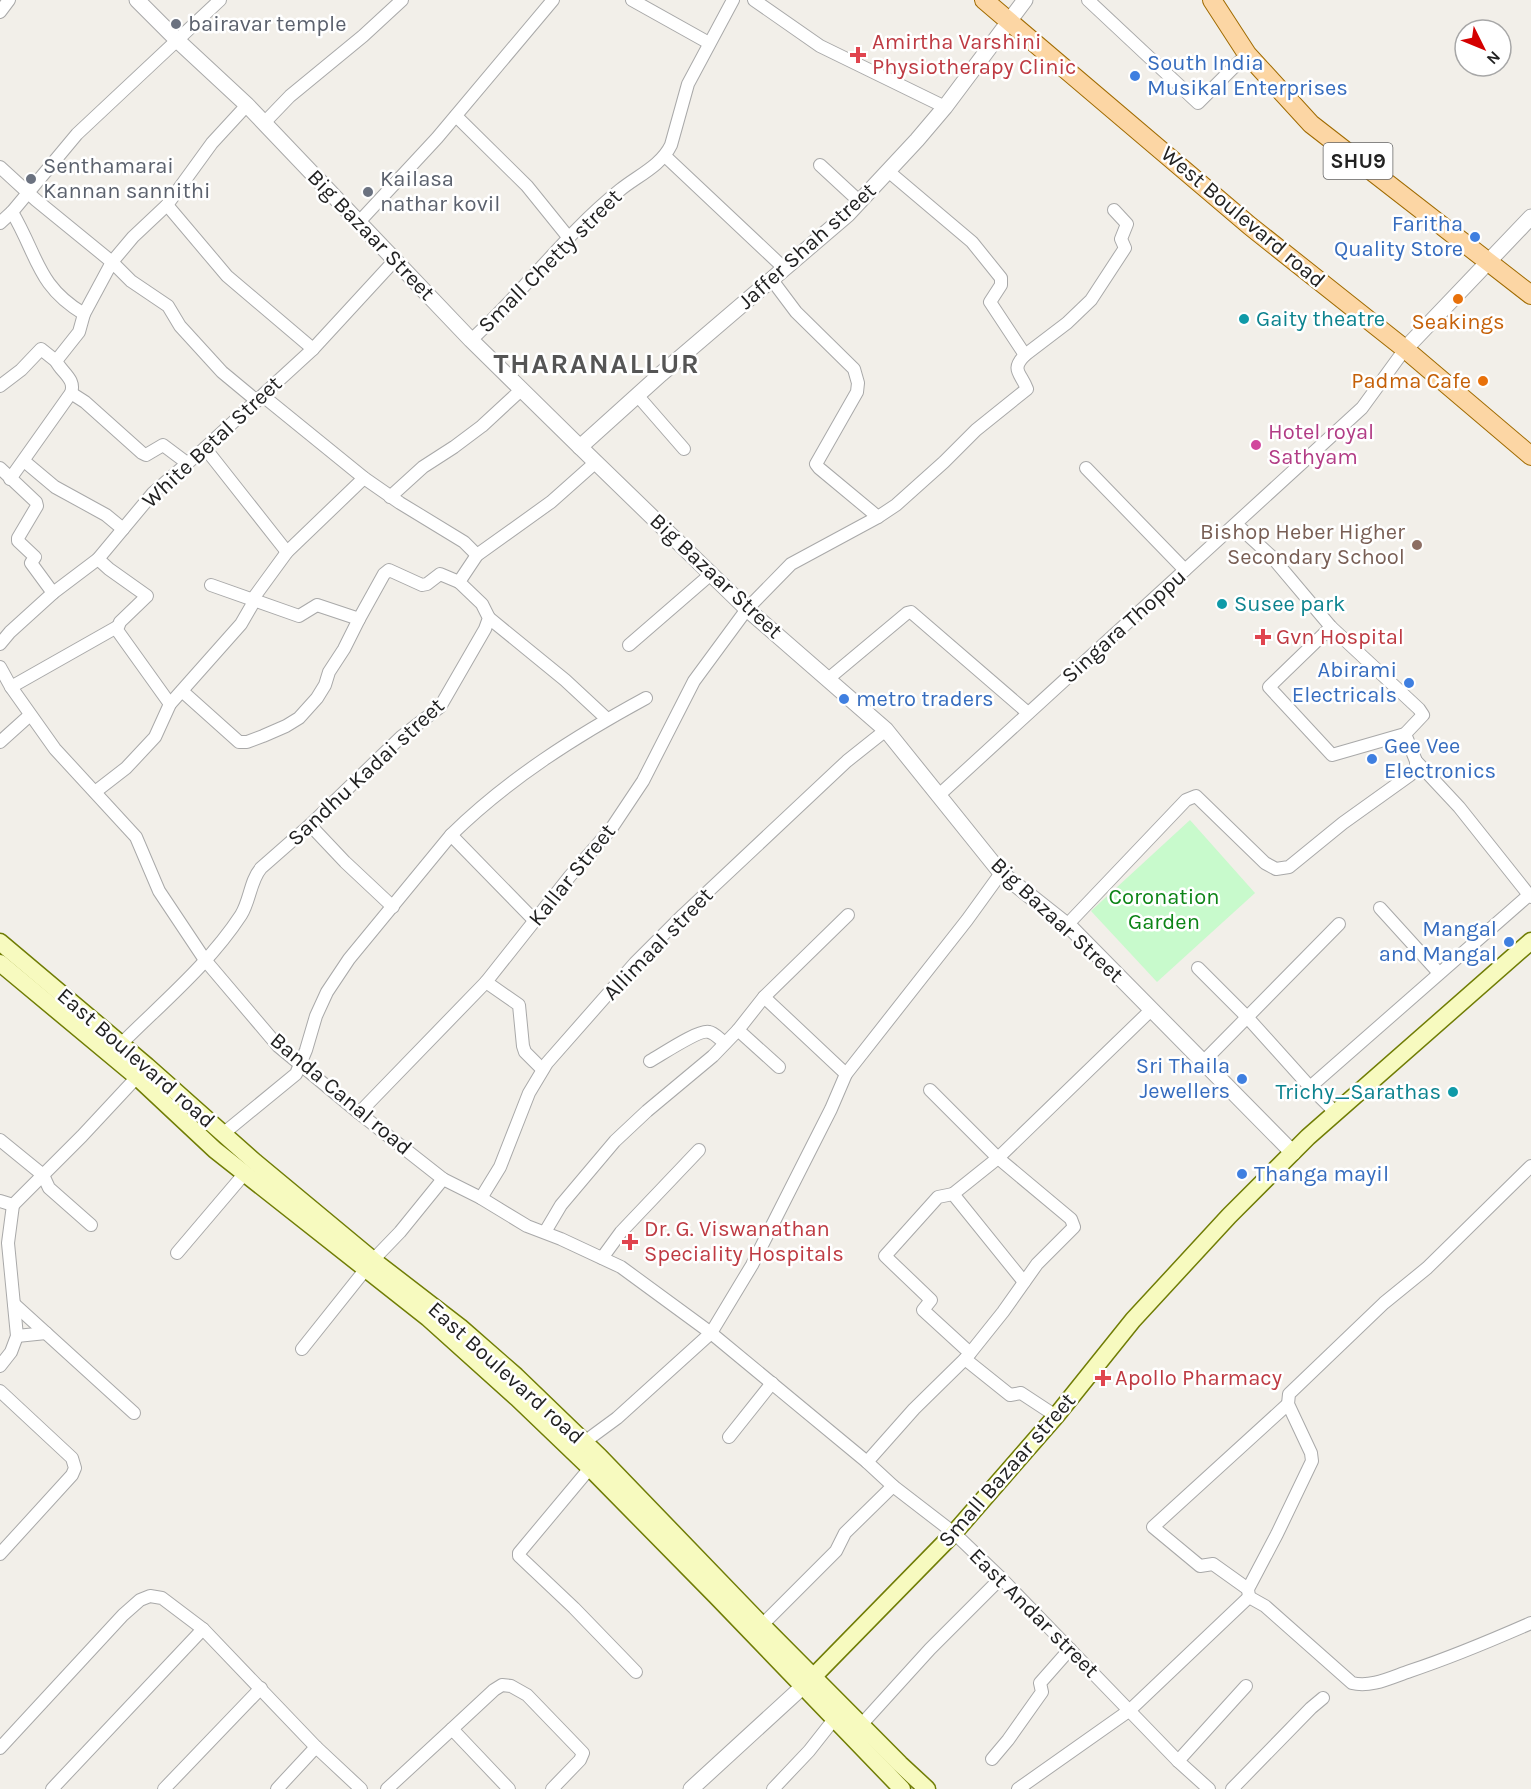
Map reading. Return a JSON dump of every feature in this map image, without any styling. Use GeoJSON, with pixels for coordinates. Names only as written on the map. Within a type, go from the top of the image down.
{"type":"FeatureCollection","features":[{"type":"Feature","properties":{"kind":"main road","name":"West Boulevard road"},"geometry":{"type":"LineString","coordinates":[[984,0],[1250,226],[1405,349],[1531,456]]}},
{"type":"Feature","properties":{"kind":"main road","name":"SHU9"},"geometry":{"type":"LineString","coordinates":[[1215,1],[1247,54],[1311,124],[1531,296]]}},
{"type":"Feature","properties":{"kind":"main road","name":"East Boulevard road"},"geometry":{"type":"LineString","coordinates":[[0,942],[224,1133],[369,1265],[460,1327],[516,1376],[600,1457],[762,1625],[808,1681],[861,1725],[927,1789]]}},
{"type":"Feature","properties":{"kind":"main road","name":"Small Bazaar street"},"geometry":{"type":"LineString","coordinates":[[808,1681],[954,1533],[1056,1416],[1133,1320],[1229,1216],[1293,1152],[1531,942]]}},
{"type":"Feature","properties":{"kind":"main road"},"geometry":{"type":"LineString","coordinates":[[0,963],[137,1077],[215,1150],[369,1265],[517,1398],[808,1681],[835,1718],[902,1789]]}},
{"type":"Feature","properties":{"kind":"street","name":"Big Bazaar Street"},"geometry":{"type":"LineString","coordinates":[[137,0],[247,105],[471,340],[580,447],[747,609],[886,730],[1002,873],[1066,926],[1293,1152]]}},
{"type":"Feature","properties":{"kind":"street"},"geometry":{"type":"LineString","coordinates":[[0,223],[12,212],[77,134],[220,0]]}},
{"type":"Feature","properties":{"kind":"street"},"geometry":{"type":"LineString","coordinates":[[359,222],[413,166],[554,0]]}},
{"type":"Feature","properties":{"kind":"street"},"geometry":{"type":"LineString","coordinates":[[632,0],[709,43]]}},
{"type":"Feature","properties":{"kind":"street"},"geometry":{"type":"LineString","coordinates":[[733,0],[686,90],[671,145],[665,156],[785,269]]}},
{"type":"Feature","properties":{"kind":"street"},"geometry":{"type":"LineString","coordinates":[[754,0],[820,46],[945,107]]}},
{"type":"Feature","properties":{"kind":"street","name":"Jaffer Shah street"},"geometry":{"type":"LineString","coordinates":[[580,447],[860,202],[945,107],[1025,0]]}},
{"type":"Feature","properties":{"kind":"street"},"geometry":{"type":"LineString","coordinates":[[1088,0],[1198,103],[1247,54]]}},
{"type":"Feature","properties":{"kind":"street"},"geometry":{"type":"LineString","coordinates":[[264,123],[290,96],[393,3]]}},
{"type":"Feature","properties":{"kind":"street"},"geometry":{"type":"LineString","coordinates":[[56,362],[79,332],[84,314],[115,257],[166,205],[212,143],[247,105]]}},
{"type":"Feature","properties":{"kind":"street"},"geometry":{"type":"LineString","coordinates":[[456,116],[527,186],[569,238]]}},
{"type":"Feature","properties":{"kind":"street","name":"Small Chetty street"},"geometry":{"type":"LineString","coordinates":[[471,340],[613,195],[665,156]]}},
{"type":"Feature","properties":{"kind":"street"},"geometry":{"type":"LineString","coordinates":[[820,165],[860,202]]}},
{"type":"Feature","properties":{"kind":"street"},"geometry":{"type":"LineString","coordinates":[[0,167],[28,193],[115,257],[131,280],[168,306],[180,326],[222,372],[260,398],[390,497],[464,542],[477,555]]}},
{"type":"Feature","properties":{"kind":"street"},"geometry":{"type":"LineString","coordinates":[[888,171],[972,242],[1000,278],[1001,285],[990,302],[1025,355],[1067,323],[1091,300],[1121,255],[1125,248],[1121,239],[1126,225],[1114,210]]}},
{"type":"Feature","properties":{"kind":"street"},"geometry":{"type":"LineString","coordinates":[[166,205],[227,276],[313,349]]}},
{"type":"Feature","properties":{"kind":"street"},"geometry":{"type":"LineString","coordinates":[[12,212],[43,276],[53,290],[69,305],[84,314]]}},
{"type":"Feature","properties":{"kind":"street"},"geometry":{"type":"LineString","coordinates":[[1405,349],[1531,218]]}},
{"type":"Feature","properties":{"kind":"street","name":"White Betal Street"},"geometry":{"type":"LineString","coordinates":[[0,644],[10,632],[53,594],[98,559],[153,493],[313,349],[395,260]]}},
{"type":"Feature","properties":{"kind":"street"},"geometry":{"type":"LineString","coordinates":[[772,280],[796,312],[854,369],[858,383],[857,392],[816,464],[878,518]]}},
{"type":"Feature","properties":{"kind":"street"},"geometry":{"type":"LineString","coordinates":[[0,386],[21,370],[41,349],[56,362],[74,386],[10,479]]}},
{"type":"Feature","properties":{"kind":"street","name":"Singara Thoppu"},"geometry":{"type":"LineString","coordinates":[[939,795],[1362,408],[1405,349]]}},
{"type":"Feature","properties":{"kind":"street","name":"Kallar Street"},"geometry":{"type":"LineString","coordinates":[[359,1113],[486,982],[534,920],[611,829],[642,781],[694,681],[747,609],[791,564],[878,518],[944,462],[976,430],[1025,392],[1027,389],[1016,368],[1017,363],[1025,355]]}},
{"type":"Feature","properties":{"kind":"street"},"geometry":{"type":"LineString","coordinates":[[390,497],[423,467],[482,426],[522,389]]}},
{"type":"Feature","properties":{"kind":"street"},"geometry":{"type":"LineString","coordinates":[[71,393],[85,402],[142,453],[146,455],[163,445],[187,463]]}},
{"type":"Feature","properties":{"kind":"street"},"geometry":{"type":"LineString","coordinates":[[637,395],[684,449]]}},
{"type":"Feature","properties":{"kind":"street"},"geometry":{"type":"LineString","coordinates":[[205,448],[287,552]]}},
{"type":"Feature","properties":{"kind":"street"},"geometry":{"type":"LineString","coordinates":[[24,461],[55,487],[106,515],[123,530]]}},
{"type":"Feature","properties":{"kind":"street"},"geometry":{"type":"LineString","coordinates":[[459,582],[477,555],[551,502],[596,462]]}},
{"type":"Feature","properties":{"kind":"street"},"geometry":{"type":"LineString","coordinates":[[0,468],[36,502],[37,506],[18,541],[35,557],[31,563],[53,594]]}},
{"type":"Feature","properties":{"kind":"street"},"geometry":{"type":"LineString","coordinates":[[1086,468],[1185,570]]}},
{"type":"Feature","properties":{"kind":"street"},"geometry":{"type":"LineString","coordinates":[[95,792],[126,768],[155,737],[170,704],[241,624],[252,605],[252,600],[287,552],[364,478]]}},
{"type":"Feature","properties":{"kind":"street"},"geometry":{"type":"LineString","coordinates":[[1236,524],[1272,557],[1331,627],[1419,709],[1423,716],[1405,734],[1332,755],[1269,687],[1331,627]]}},
{"type":"Feature","properties":{"kind":"street"},"geometry":{"type":"LineString","coordinates":[[11,687],[117,627],[147,596],[118,577],[98,559]]}},
{"type":"Feature","properties":{"kind":"street"},"geometry":{"type":"LineString","coordinates":[[182,691],[239,742],[247,742],[263,736],[299,718],[317,698],[384,574],[390,570],[420,585],[427,584],[440,574],[459,582],[482,604],[489,618],[565,680],[607,719]]}},
{"type":"Feature","properties":{"kind":"street"},"geometry":{"type":"LineString","coordinates":[[629,645],[711,574]]}},
{"type":"Feature","properties":{"kind":"street"},"geometry":{"type":"LineString","coordinates":[[211,585],[300,616],[316,605],[359,619]]}},
{"type":"Feature","properties":{"kind":"street"},"geometry":{"type":"LineString","coordinates":[[828,679],[911,612],[1028,713]]}},
{"type":"Feature","properties":{"kind":"street","name":"Sandhu Kadai street"},"geometry":{"type":"LineString","coordinates":[[121,1044],[205,960],[241,915],[258,871],[310,825],[401,737],[440,707],[485,629],[489,618]]}},
{"type":"Feature","properties":{"kind":"street"},"geometry":{"type":"LineString","coordinates":[[117,627],[118,634],[170,704]]}},
{"type":"Feature","properties":{"kind":"street","name":"Banda Canal road"},"geometry":{"type":"LineString","coordinates":[[0,667],[11,687],[55,749],[136,837],[159,891],[205,960],[278,1046],[443,1179],[481,1198],[527,1226],[621,1267],[711,1333]]}},
{"type":"Feature","properties":{"kind":"street"},"geometry":{"type":"LineString","coordinates":[[224,1133],[296,1074],[327,992],[349,959],[451,835],[470,816],[511,783],[570,741],[646,698]]}},
{"type":"Feature","properties":{"kind":"street"},"geometry":{"type":"LineString","coordinates":[[0,742],[30,715]]}},
{"type":"Feature","properties":{"kind":"street","name":"Allimaal street"},"geometry":{"type":"LineString","coordinates":[[481,1198],[500,1167],[529,1093],[542,1069],[635,963],[683,915],[847,761],[886,730]]}},
{"type":"Feature","properties":{"kind":"street"},"geometry":{"type":"LineString","coordinates":[[1310,1087],[1530,896],[1459,807],[1416,761],[1405,734]]}},
{"type":"Feature","properties":{"kind":"street"},"geometry":{"type":"LineString","coordinates":[[1066,926],[1186,800],[1196,796],[1265,863],[1276,869],[1289,867],[1343,823],[1410,775],[1416,769],[1416,761]]}},
{"type":"Feature","properties":{"kind":"street"},"geometry":{"type":"LineString","coordinates":[[310,825],[393,907]]}},
{"type":"Feature","properties":{"kind":"street"},"geometry":{"type":"LineString","coordinates":[[451,835],[534,920]]}},
{"type":"Feature","properties":{"kind":"street"},"geometry":{"type":"LineString","coordinates":[[583,1443],[617,1418],[711,1333],[752,1265],[831,1109],[846,1074],[1002,873]]}},
{"type":"Feature","properties":{"kind":"street"},"geometry":{"type":"LineString","coordinates":[[1380,908],[1439,973]]}},
{"type":"Feature","properties":{"kind":"street"},"geometry":{"type":"LineString","coordinates":[[545,1232],[561,1205],[615,1141],[646,1111],[713,1056],[738,1030],[764,997],[848,915]]}},
{"type":"Feature","properties":{"kind":"street"},"geometry":{"type":"LineString","coordinates":[[1203,1062],[1339,924]]}},
{"type":"Feature","properties":{"kind":"street"},"geometry":{"type":"LineString","coordinates":[[1198,968],[1336,1113]]}},
{"type":"Feature","properties":{"kind":"street"},"geometry":{"type":"LineString","coordinates":[[486,982],[519,1005],[525,1052],[542,1069]]}},
{"type":"Feature","properties":{"kind":"street"},"geometry":{"type":"LineString","coordinates":[[764,997],[846,1074]]}},
{"type":"Feature","properties":{"kind":"street"},"geometry":{"type":"LineString","coordinates":[[1056,1416],[1021,1394],[1010,1395],[967,1356],[923,1310],[931,1300],[885,1256],[938,1197],[953,1194],[998,1158],[1151,1010]]}},
{"type":"Feature","properties":{"kind":"street"},"geometry":{"type":"LineString","coordinates":[[738,1030],[779,1066]]}},
{"type":"Feature","properties":{"kind":"street"},"geometry":{"type":"LineString","coordinates":[[650,1061],[704,1032],[711,1032],[724,1043]]}},
{"type":"Feature","properties":{"kind":"street"},"geometry":{"type":"LineString","coordinates":[[0,1366],[11,1352],[17,1336],[8,1243],[13,1204],[82,1136],[137,1077]]}},
{"type":"Feature","properties":{"kind":"street"},"geometry":{"type":"LineString","coordinates":[[867,1462],[914,1409],[967,1356],[1037,1264],[1072,1230],[1074,1224],[1071,1219],[998,1158],[930,1090]]}},
{"type":"Feature","properties":{"kind":"street"},"geometry":{"type":"LineString","coordinates":[[0,1140],[43,1175],[50,1188],[91,1225]]}},
{"type":"Feature","properties":{"kind":"street"},"geometry":{"type":"LineString","coordinates":[[602,1258],[621,1232],[699,1150]]}},
{"type":"Feature","properties":{"kind":"street"},"geometry":{"type":"LineString","coordinates":[[1018,1789],[1130,1710],[1249,1593],[1312,1461],[1311,1453],[1288,1404],[1289,1394],[1384,1303],[1427,1268],[1531,1166]]}},
{"type":"Feature","properties":{"kind":"street"},"geometry":{"type":"LineString","coordinates":[[177,1253],[245,1173]]}},
{"type":"Feature","properties":{"kind":"street"},"geometry":{"type":"LineString","coordinates":[[302,1348],[443,1179]]}},
{"type":"Feature","properties":{"kind":"street"},"geometry":{"type":"LineString","coordinates":[[953,1194],[1024,1282]]}},
{"type":"Feature","properties":{"kind":"street"},"geometry":{"type":"LineString","coordinates":[[0,1201],[13,1204]]}},
{"type":"Feature","properties":{"kind":"street"},"geometry":{"type":"LineString","coordinates":[[14,1304],[134,1413]]}},
{"type":"Feature","properties":{"kind":"street"},"geometry":{"type":"LineString","coordinates":[[17,1336],[46,1333]]}},
{"type":"Feature","properties":{"kind":"street","name":"East Andar street"},"geometry":{"type":"LineString","coordinates":[[711,1333],[893,1486],[954,1533],[1001,1578],[1178,1761],[1209,1789]]}},
{"type":"Feature","properties":{"kind":"street"},"geometry":{"type":"LineString","coordinates":[[729,1437],[772,1383]]}},
{"type":"Feature","properties":{"kind":"street"},"geometry":{"type":"LineString","coordinates":[[0,1390],[72,1458],[75,1468],[72,1475],[0,1554]]}},
{"type":"Feature","properties":{"kind":"street"},"geometry":{"type":"LineString","coordinates":[[1288,1404],[1153,1527],[1200,1566],[1214,1564],[1352,1683],[1376,1682],[1467,1652],[1531,1623]]}},
{"type":"Feature","properties":{"kind":"street"},"geometry":{"type":"LineString","coordinates":[[590,1468],[519,1553],[519,1556],[636,1672]]}},
{"type":"Feature","properties":{"kind":"street"},"geometry":{"type":"LineString","coordinates":[[762,1625],[836,1551],[845,1533],[893,1486]]}},
{"type":"Feature","properties":{"kind":"street"},"geometry":{"type":"LineString","coordinates":[[861,1725],[930,1649],[1001,1578]]}},
{"type":"Feature","properties":{"kind":"street"},"geometry":{"type":"LineString","coordinates":[[0,1748],[123,1615],[140,1600],[150,1596],[162,1598],[203,1629],[316,1747],[361,1789]]}},
{"type":"Feature","properties":{"kind":"street"},"geometry":{"type":"LineString","coordinates":[[52,1789],[203,1629]]}},
{"type":"Feature","properties":{"kind":"street"},"geometry":{"type":"LineString","coordinates":[[992,1758],[1008,1740],[1042,1692],[1040,1683],[1070,1649]]}},
{"type":"Feature","properties":{"kind":"street"},"geometry":{"type":"LineString","coordinates":[[691,1789],[808,1681]]}},
{"type":"Feature","properties":{"kind":"street"},"geometry":{"type":"LineString","coordinates":[[387,1789],[502,1685],[518,1688],[527,1695],[583,1753],[580,1760],[552,1789]]}},
{"type":"Feature","properties":{"kind":"street"},"geometry":{"type":"LineString","coordinates":[[1178,1761],[1246,1686]]}},
{"type":"Feature","properties":{"kind":"street"},"geometry":{"type":"LineString","coordinates":[[164,1789],[261,1688]]}},
{"type":"Feature","properties":{"kind":"street"},"geometry":{"type":"LineString","coordinates":[[1232,1789],[1323,1698]]}},
{"type":"Feature","properties":{"kind":"street"},"geometry":{"type":"LineString","coordinates":[[773,1789],[809,1751],[835,1718]]}},
{"type":"Feature","properties":{"kind":"street"},"geometry":{"type":"LineString","coordinates":[[452,1730],[509,1789]]}},
{"type":"Feature","properties":{"kind":"street"},"geometry":{"type":"LineString","coordinates":[[277,1789],[316,1747]]}},
{"type":"Feature","properties":{"kind":"green space","name":"Coronation Garden"},"geometry":{"type":"Polygon","coordinates":[[[1190,820],[1255,893],[1157,982],[1091,911],[1190,820]]]}},
{"type":"Feature","properties":{"kind":"place","name":"bairavar temple"},"geometry":{"type":"Point","coordinates":[176,24]}},
{"type":"Feature","properties":{"kind":"place","name":"Amirtha Varshini Physiotherapy Clinic"},"geometry":{"type":"Point","coordinates":[858,55]}},
{"type":"Feature","properties":{"kind":"place","name":"South India Musikal Enterprises"},"geometry":{"type":"Point","coordinates":[1135,76]}},
{"type":"Feature","properties":{"kind":"place","name":"Senthamarai Kannan sannithi"},"geometry":{"type":"Point","coordinates":[31,179]}},
{"type":"Feature","properties":{"kind":"place","name":"Kailasa nathar kovil"},"geometry":{"type":"Point","coordinates":[368,192]}},
{"type":"Feature","properties":{"kind":"place","name":"Faritha Quality Store"},"geometry":{"type":"Point","coordinates":[1475,237]}},
{"type":"Feature","properties":{"kind":"place","name":"Seakings"},"geometry":{"type":"Point","coordinates":[1458,299]}},
{"type":"Feature","properties":{"kind":"place","name":"Gaity theatre"},"geometry":{"type":"Point","coordinates":[1244,319]}},
{"type":"Feature","properties":{"kind":"place","name":"Padma Cafe"},"geometry":{"type":"Point","coordinates":[1483,381]}},
{"type":"Feature","properties":{"kind":"place","name":"Hotel royal Sathyam"},"geometry":{"type":"Point","coordinates":[1256,445]}},
{"type":"Feature","properties":{"kind":"place","name":"Bishop Heber Higher Secondary School"},"geometry":{"type":"Point","coordinates":[1417,545]}},
{"type":"Feature","properties":{"kind":"place","name":"Susee park"},"geometry":{"type":"Point","coordinates":[1222,604]}},
{"type":"Feature","properties":{"kind":"place","name":"Gvn Hospital"},"geometry":{"type":"Point","coordinates":[1263,637]}},
{"type":"Feature","properties":{"kind":"place","name":"Abirami Electricals"},"geometry":{"type":"Point","coordinates":[1409,683]}},
{"type":"Feature","properties":{"kind":"place","name":"metro traders"},"geometry":{"type":"Point","coordinates":[844,699]}},
{"type":"Feature","properties":{"kind":"place","name":"Gee Vee Electronics"},"geometry":{"type":"Point","coordinates":[1372,759]}},
{"type":"Feature","properties":{"kind":"place","name":"Mangal and Mangal"},"geometry":{"type":"Point","coordinates":[1509,942]}},
{"type":"Feature","properties":{"kind":"place","name":"Sri Thaila Jewellers"},"geometry":{"type":"Point","coordinates":[1242,1079]}},
{"type":"Feature","properties":{"kind":"place","name":"Trichy_Sarathas"},"geometry":{"type":"Point","coordinates":[1453,1092]}},
{"type":"Feature","properties":{"kind":"place","name":"Thanga mayil"},"geometry":{"type":"Point","coordinates":[1242,1174]}},
{"type":"Feature","properties":{"kind":"place","name":"Dr. G. Viswanathan Speciality Hospitals"},"geometry":{"type":"Point","coordinates":[630,1242]}},
{"type":"Feature","properties":{"kind":"place","name":"Apollo Pharmacy"},"geometry":{"type":"Point","coordinates":[1103,1378]}},
{"type":"Feature","properties":{"kind":"district","name":"THARANALLUR"},"geometry":{"type":"Point","coordinates":[597,363]}}]}
